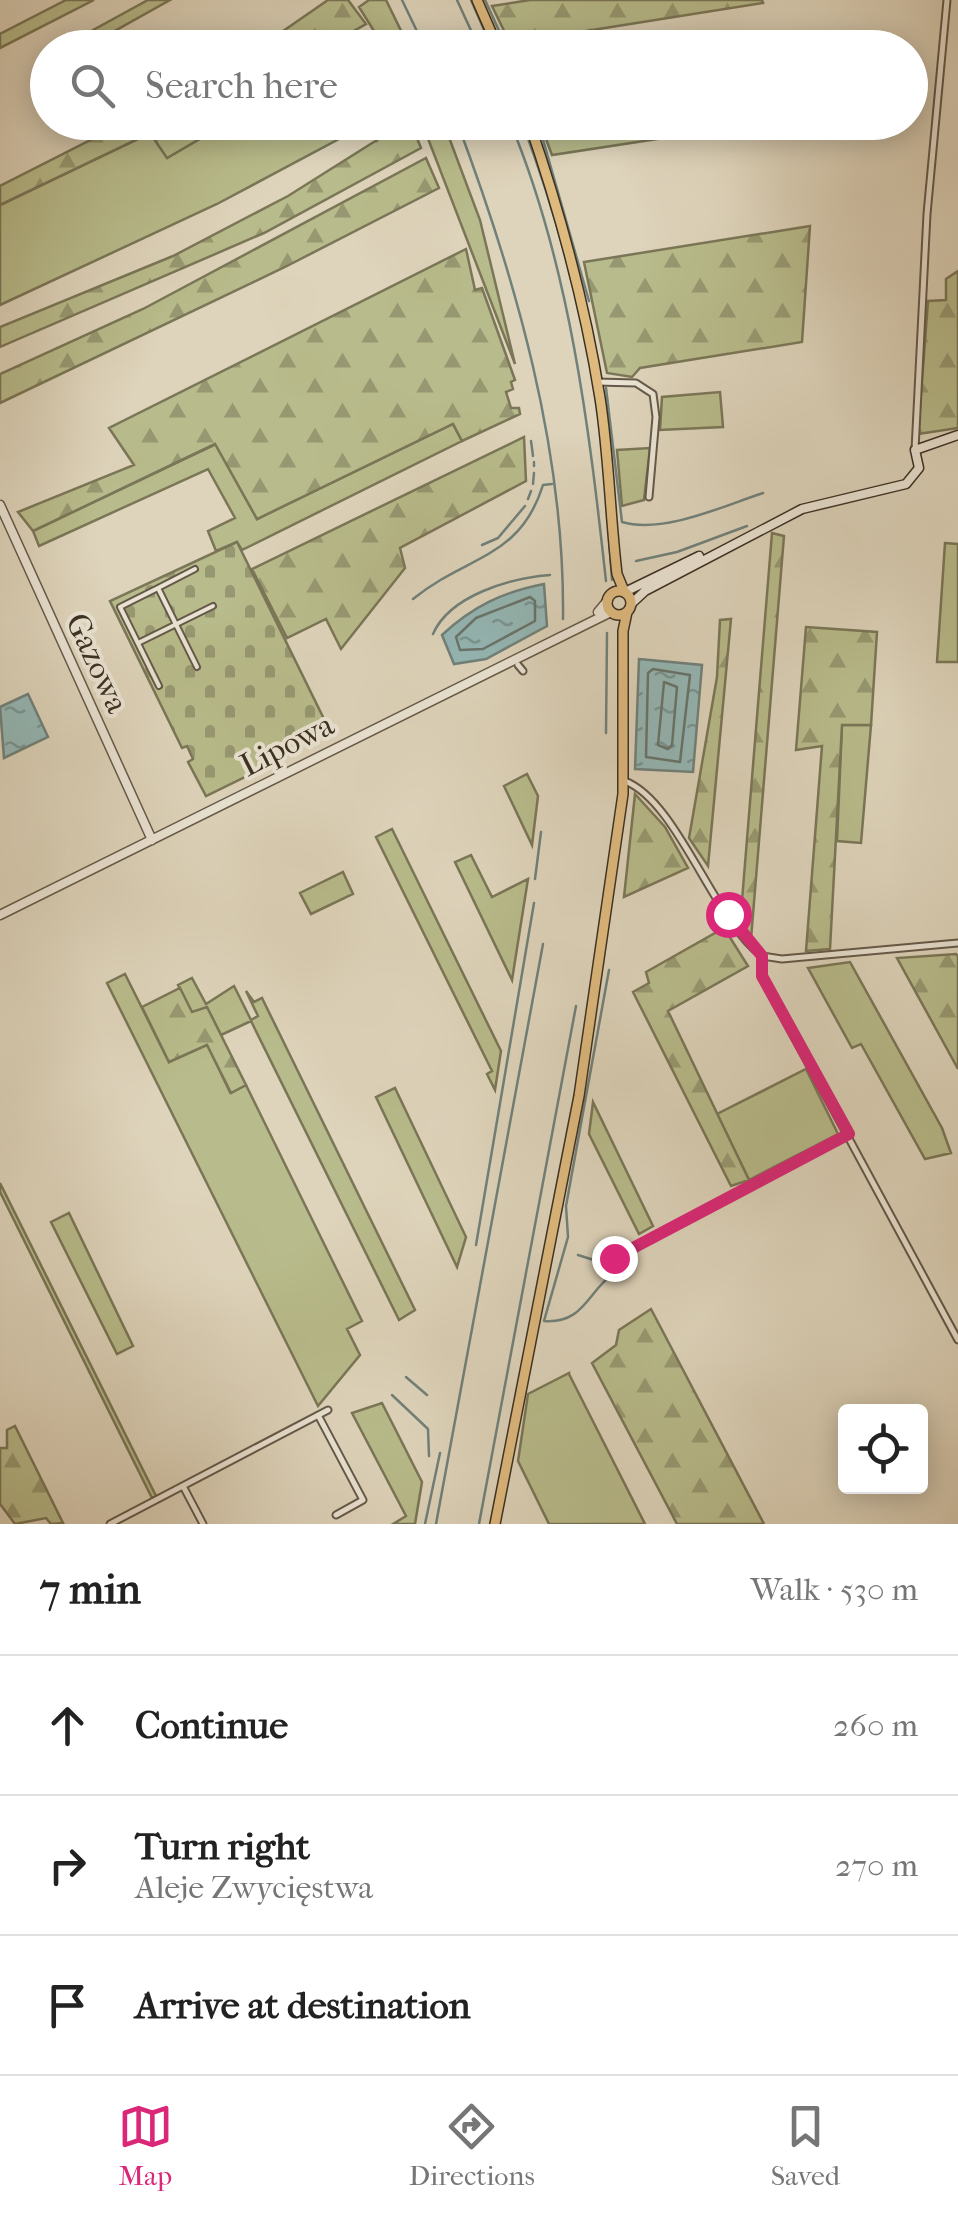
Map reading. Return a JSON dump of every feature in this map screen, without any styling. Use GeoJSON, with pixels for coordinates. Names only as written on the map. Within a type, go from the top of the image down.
{"type":"FeatureCollection","features":[{"type":"Feature","properties":{"kind":"highway"},"geometry":{"type":"LineString","coordinates":[[477,0],[490,30]]}},
{"type":"Feature","properties":{"kind":"highway"},"geometry":{"type":"LineString","coordinates":[[496,1524],[579,1096],[623,780],[622,611],[597,382],[568,249],[535,140]]}},
{"type":"Feature","properties":{"kind":"highway"},"geometry":{"type":"LineString","coordinates":[[618,594],[622,611]]}},
{"type":"Feature","properties":{"kind":"street"},"geometry":{"type":"LineString","coordinates":[[735,541],[835,498],[906,484],[919,468],[914,450],[927,214],[947,0]]}},
{"type":"Feature","properties":{"kind":"street"},"geometry":{"type":"LineString","coordinates":[[597,382],[636,383],[653,394],[656,417],[649,497]]}},
{"type":"Feature","properties":{"kind":"street"},"geometry":{"type":"LineString","coordinates":[[914,450],[958,434]]}},
{"type":"Feature","properties":{"kind":"street","name":"Gazowa"},"geometry":{"type":"LineString","coordinates":[[0,505],[152,840]]}},
{"type":"Feature","properties":{"kind":"street","name":"Lipowa"},"geometry":{"type":"LineString","coordinates":[[595,616],[618,594],[735,541]]}},
{"type":"Feature","properties":{"kind":"street","name":"Lipowa"},"geometry":{"type":"LineString","coordinates":[[0,915],[595,616],[622,611],[735,541]]}},
{"type":"Feature","properties":{"kind":"street"},"geometry":{"type":"LineString","coordinates":[[159,686],[120,607],[195,570]]}},
{"type":"Feature","properties":{"kind":"street"},"geometry":{"type":"LineString","coordinates":[[158,588],[197,667]]}},
{"type":"Feature","properties":{"kind":"street"},"geometry":{"type":"LineString","coordinates":[[138,643],[213,606]]}},
{"type":"Feature","properties":{"kind":"street"},"geometry":{"type":"LineString","coordinates":[[623,780],[656,807],[718,902],[762,956],[762,976],[849,1134],[905,1248],[958,1340]]}},
{"type":"Feature","properties":{"kind":"street"},"geometry":{"type":"LineString","coordinates":[[762,956],[782,959],[958,943]]}},
{"type":"Feature","properties":{"kind":"street"},"geometry":{"type":"LineString","coordinates":[[614,1258],[849,1134]]}},
{"type":"Feature","properties":{"kind":"street"},"geometry":{"type":"LineString","coordinates":[[110,1524],[328,1410]]}},
{"type":"Feature","properties":{"kind":"street"},"geometry":{"type":"LineString","coordinates":[[318,1415],[363,1500],[336,1515]]}},
{"type":"Feature","properties":{"kind":"street"},"geometry":{"type":"LineString","coordinates":[[183,1486],[203,1524]]}},
{"type":"Feature","properties":{"kind":"green space"},"geometry":{"type":"Polygon","coordinates":[[[66,0],[94,0],[0,48],[0,34],[66,0]]]}},
{"type":"Feature","properties":{"kind":"green space"},"geometry":{"type":"Polygon","coordinates":[[[148,0],[170,0],[116,30],[93,30],[148,0]]]}},
{"type":"Feature","properties":{"kind":"green space"},"geometry":{"type":"Polygon","coordinates":[[[328,0],[348,0],[366,24],[355,30],[285,30],[328,0]]]}},
{"type":"Feature","properties":{"kind":"green space"},"geometry":{"type":"Polygon","coordinates":[[[369,0],[386,0],[401,30],[373,30],[359,7],[369,0]]]}},
{"type":"Feature","properties":{"kind":"green space"},"geometry":{"type":"Polygon","coordinates":[[[530,0],[763,3],[592,30],[504,30],[492,6],[530,0]]]}},
{"type":"Feature","properties":{"kind":"green space"},"geometry":{"type":"Polygon","coordinates":[[[91,140],[135,140],[0,205],[0,186],[91,140]]]}},
{"type":"Feature","properties":{"kind":"green space"},"geometry":{"type":"Polygon","coordinates":[[[135,140],[155,140],[168,157],[198,140],[337,140],[217,204],[0,305],[0,205],[135,140]]]}},
{"type":"Feature","properties":{"kind":"green space"},"geometry":{"type":"Polygon","coordinates":[[[155,140],[198,140],[167,158],[155,140]]]}},
{"type":"Feature","properties":{"kind":"green space"},"geometry":{"type":"Polygon","coordinates":[[[377,140],[418,140],[421,148],[264,233],[0,347],[0,327],[173,256],[288,196],[377,140]]]}},
{"type":"Feature","properties":{"kind":"green space"},"geometry":{"type":"Polygon","coordinates":[[[429,140],[450,140],[480,220],[515,364],[429,140]]]}},
{"type":"Feature","properties":{"kind":"green space"},"geometry":{"type":"Polygon","coordinates":[[[547,140],[650,140],[552,155],[547,140]]]}},
{"type":"Feature","properties":{"kind":"green space"},"geometry":{"type":"Polygon","coordinates":[[[426,158],[439,188],[285,267],[0,403],[0,374],[143,309],[426,158]]]}},
{"type":"Feature","properties":{"kind":"green space"},"geometry":{"type":"Polygon","coordinates":[[[810,226],[802,342],[640,368],[632,377],[607,373],[584,262],[810,226]]]}},
{"type":"Feature","properties":{"kind":"green space"},"geometry":{"type":"Polygon","coordinates":[[[466,249],[475,290],[482,288],[515,380],[511,382],[513,389],[506,392],[511,408],[519,408],[520,414],[462,441],[453,424],[257,519],[215,444],[33,531],[18,512],[134,465],[109,428],[466,249]]]}},
{"type":"Feature","properties":{"kind":"green space"},"geometry":{"type":"Polygon","coordinates":[[[958,271],[958,428],[918,434],[928,301],[946,300],[946,279],[958,271]]]}},
{"type":"Feature","properties":{"kind":"green space"},"geometry":{"type":"Polygon","coordinates":[[[720,392],[723,427],[660,430],[662,397],[720,392]]]}},
{"type":"Feature","properties":{"kind":"green space"},"geometry":{"type":"Polygon","coordinates":[[[453,424],[462,441],[242,550],[237,542],[216,551],[208,531],[235,518],[208,469],[39,546],[33,531],[216,444],[257,519],[453,424]]]}},
{"type":"Feature","properties":{"kind":"green space"},"geometry":{"type":"Polygon","coordinates":[[[524,437],[526,481],[400,548],[405,568],[341,649],[326,619],[287,638],[252,569],[524,437]]]}},
{"type":"Feature","properties":{"kind":"green space"},"geometry":{"type":"Polygon","coordinates":[[[650,448],[644,500],[622,506],[617,450],[650,448]]]}},
{"type":"Feature","properties":{"kind":"green space"},"geometry":{"type":"Polygon","coordinates":[[[772,533],[784,536],[751,939],[740,925],[772,533]]]}},
{"type":"Feature","properties":{"kind":"green space"},"geometry":{"type":"Polygon","coordinates":[[[237,542],[324,719],[286,757],[206,796],[188,762],[193,759],[187,746],[182,748],[110,601],[237,542]]]}},
{"type":"Feature","properties":{"kind":"green space"},"geometry":{"type":"Polygon","coordinates":[[[945,543],[958,544],[958,662],[937,662],[945,543]]]}},
{"type":"Feature","properties":{"kind":"green space"},"geometry":{"type":"Polygon","coordinates":[[[731,619],[708,866],[689,838],[717,677],[720,620],[731,619]]]}},
{"type":"Feature","properties":{"kind":"green space"},"geometry":{"type":"Polygon","coordinates":[[[806,627],[877,632],[871,725],[842,725],[830,949],[806,951],[822,746],[796,750],[806,627]]]}},
{"type":"Feature","properties":{"kind":"green space"},"geometry":{"type":"Polygon","coordinates":[[[842,725],[871,725],[861,843],[837,841],[842,725]]]}},
{"type":"Feature","properties":{"kind":"green space"},"geometry":{"type":"Polygon","coordinates":[[[527,774],[538,796],[532,845],[504,786],[527,774]]]}},
{"type":"Feature","properties":{"kind":"green space"},"geometry":{"type":"Polygon","coordinates":[[[635,794],[665,827],[688,868],[624,897],[635,794]]]}},
{"type":"Feature","properties":{"kind":"green space"},"geometry":{"type":"Polygon","coordinates":[[[392,829],[501,1051],[495,1090],[487,1074],[492,1071],[376,837],[392,829]]]}},
{"type":"Feature","properties":{"kind":"green space"},"geometry":{"type":"Polygon","coordinates":[[[471,855],[492,897],[528,879],[512,980],[455,862],[471,855]]]}},
{"type":"Feature","properties":{"kind":"green space"},"geometry":{"type":"Polygon","coordinates":[[[343,872],[353,894],[311,914],[300,893],[343,872]]]}},
{"type":"Feature","properties":{"kind":"green space"},"geometry":{"type":"Polygon","coordinates":[[[724,928],[748,966],[668,1011],[749,1180],[731,1186],[633,992],[649,983],[646,972],[724,928]]]}},
{"type":"Feature","properties":{"kind":"green space"},"geometry":{"type":"Polygon","coordinates":[[[958,956],[958,1069],[897,958],[958,956]]]}},
{"type":"Feature","properties":{"kind":"green space"},"geometry":{"type":"Polygon","coordinates":[[[850,962],[942,1128],[951,1153],[925,1159],[861,1044],[852,1048],[808,968],[850,962]]]}},
{"type":"Feature","properties":{"kind":"green space"},"geometry":{"type":"Polygon","coordinates":[[[125,974],[169,1062],[207,1044],[230,1092],[246,1085],[362,1321],[347,1329],[360,1355],[318,1406],[107,983],[125,974]]]}},
{"type":"Feature","properties":{"kind":"green space"},"geometry":{"type":"Polygon","coordinates":[[[192,978],[206,1004],[234,986],[251,1020],[258,1016],[246,991],[254,1002],[262,998],[415,1310],[399,1320],[251,1021],[221,1035],[207,1008],[192,1013],[178,985],[192,978]]]}},
{"type":"Feature","properties":{"kind":"green space"},"geometry":{"type":"Polygon","coordinates":[[[180,988],[192,1012],[207,1007],[246,1085],[231,1093],[207,1045],[169,1062],[142,1007],[180,988]]]}},
{"type":"Feature","properties":{"kind":"green space"},"geometry":{"type":"Polygon","coordinates":[[[806,1069],[838,1134],[749,1180],[717,1114],[806,1069]]]}},
{"type":"Feature","properties":{"kind":"green space"},"geometry":{"type":"Polygon","coordinates":[[[395,1088],[466,1237],[457,1267],[376,1097],[395,1088]]]}},
{"type":"Feature","properties":{"kind":"green space"},"geometry":{"type":"Polygon","coordinates":[[[593,1102],[653,1226],[639,1234],[589,1134],[593,1102]]]}},
{"type":"Feature","properties":{"kind":"green space"},"geometry":{"type":"Polygon","coordinates":[[[0,1183],[156,1496],[152,1498],[0,1192],[0,1183]]]}},
{"type":"Feature","properties":{"kind":"green space"},"geometry":{"type":"Polygon","coordinates":[[[69,1213],[133,1346],[117,1354],[51,1222],[69,1213]]]}},
{"type":"Feature","properties":{"kind":"green space"},"geometry":{"type":"Polygon","coordinates":[[[651,1309],[764,1524],[677,1524],[592,1363],[616,1345],[619,1330],[651,1309]]]}},
{"type":"Feature","properties":{"kind":"green space"},"geometry":{"type":"Polygon","coordinates":[[[569,1373],[645,1524],[549,1524],[518,1461],[528,1394],[569,1373]]]}},
{"type":"Feature","properties":{"kind":"green space"},"geometry":{"type":"Polygon","coordinates":[[[382,1403],[422,1482],[415,1524],[393,1524],[406,1516],[352,1413],[382,1403]]]}},
{"type":"Feature","properties":{"kind":"green space"},"geometry":{"type":"Polygon","coordinates":[[[15,1426],[63,1523],[51,1524],[46,1518],[15,1524],[0,1504],[0,1448],[7,1448],[7,1430],[15,1426]]]}},
{"type":"Feature","properties":{"kind":"water"},"geometry":{"type":"Polygon","coordinates":[[[544,584],[547,626],[486,659],[454,664],[442,635],[489,602],[544,584]]]}},
{"type":"Feature","properties":{"kind":"water"},"geometry":{"type":"Polygon","coordinates":[[[639,659],[702,665],[693,772],[635,769],[639,659]]]}},
{"type":"Feature","properties":{"kind":"water"},"geometry":{"type":"Polygon","coordinates":[[[28,694],[48,737],[4,758],[0,707],[28,694]]]}},
{"type":"Feature","properties":{"kind":"waterway"},"geometry":{"type":"LineString","coordinates":[[402,0],[416,30]]}},
{"type":"Feature","properties":{"kind":"waterway"},"geometry":{"type":"LineString","coordinates":[[457,0],[471,30]]}},
{"type":"Feature","properties":{"kind":"waterway"},"geometry":{"type":"LineString","coordinates":[[471,0],[484,30]]}},
{"type":"Feature","properties":{"kind":"waterway"},"geometry":{"type":"LineString","coordinates":[[485,0],[499,30]]}},
{"type":"Feature","properties":{"kind":"waterway"},"geometry":{"type":"LineString","coordinates":[[464,140],[499,242],[533,366],[556,492],[563,619]]}},
{"type":"Feature","properties":{"kind":"waterway"},"geometry":{"type":"LineString","coordinates":[[517,140],[548,233],[574,348],[606,581]]}},
{"type":"Feature","properties":{"kind":"waterway"},"geometry":{"type":"LineString","coordinates":[[528,140],[558,232],[586,344],[601,439],[612,580]]}},
{"type":"Feature","properties":{"kind":"waterway"},"geometry":{"type":"LineString","coordinates":[[543,140],[589,301]]}},
{"type":"Feature","properties":{"kind":"waterway"},"geometry":{"type":"LineString","coordinates":[[606,388],[622,522],[675,522],[763,493]]}},
{"type":"Feature","properties":{"kind":"waterway"},"geometry":{"type":"LineString","coordinates":[[531,441],[533,456]]}},
{"type":"Feature","properties":{"kind":"waterway"},"geometry":{"type":"LineString","coordinates":[[533,484],[534,473]]}},
{"type":"Feature","properties":{"kind":"waterway"},"geometry":{"type":"LineString","coordinates":[[413,599],[506,542],[521,528],[543,485],[552,484]]}},
{"type":"Feature","properties":{"kind":"waterway"},"geometry":{"type":"LineString","coordinates":[[528,499],[531,491]]}},
{"type":"Feature","properties":{"kind":"waterway"},"geometry":{"type":"LineString","coordinates":[[482,545],[498,538],[525,506]]}},
{"type":"Feature","properties":{"kind":"waterway"},"geometry":{"type":"LineString","coordinates":[[636,561],[677,552],[747,526]]}},
{"type":"Feature","properties":{"kind":"waterway"},"geometry":{"type":"LineString","coordinates":[[433,634],[441,620],[467,599],[500,585],[550,575]]}},
{"type":"Feature","properties":{"kind":"waterway"},"geometry":{"type":"LineString","coordinates":[[606,733],[607,633]]}},
{"type":"Feature","properties":{"kind":"waterway"},"geometry":{"type":"LineString","coordinates":[[535,879],[541,832]]}},
{"type":"Feature","properties":{"kind":"waterway"},"geometry":{"type":"LineString","coordinates":[[476,1245],[534,903]]}},
{"type":"Feature","properties":{"kind":"waterway"},"geometry":{"type":"LineString","coordinates":[[436,1524],[543,944]]}},
{"type":"Feature","properties":{"kind":"waterway"},"geometry":{"type":"LineString","coordinates":[[578,1255],[600,1262],[614,1273],[577,1312],[557,1321],[544,1321],[568,1237],[566,1206],[609,970]]}},
{"type":"Feature","properties":{"kind":"waterway"},"geometry":{"type":"LineString","coordinates":[[479,1524],[576,1006]]}},
{"type":"Feature","properties":{"kind":"waterway"},"geometry":{"type":"LineString","coordinates":[[406,1377],[427,1395]]}},
{"type":"Feature","properties":{"kind":"waterway"},"geometry":{"type":"LineString","coordinates":[[392,1395],[428,1429],[429,1456]]}},
{"type":"Feature","properties":{"kind":"waterway"},"geometry":{"type":"LineString","coordinates":[[425,1524],[440,1453]]}},
{"type":"Feature","properties":{"kind":"route"},"geometry":{"type":"LineString","coordinates":[[614,1258],[849,1134],[762,976],[762,956],[748,944],[728,914]]}}]}
